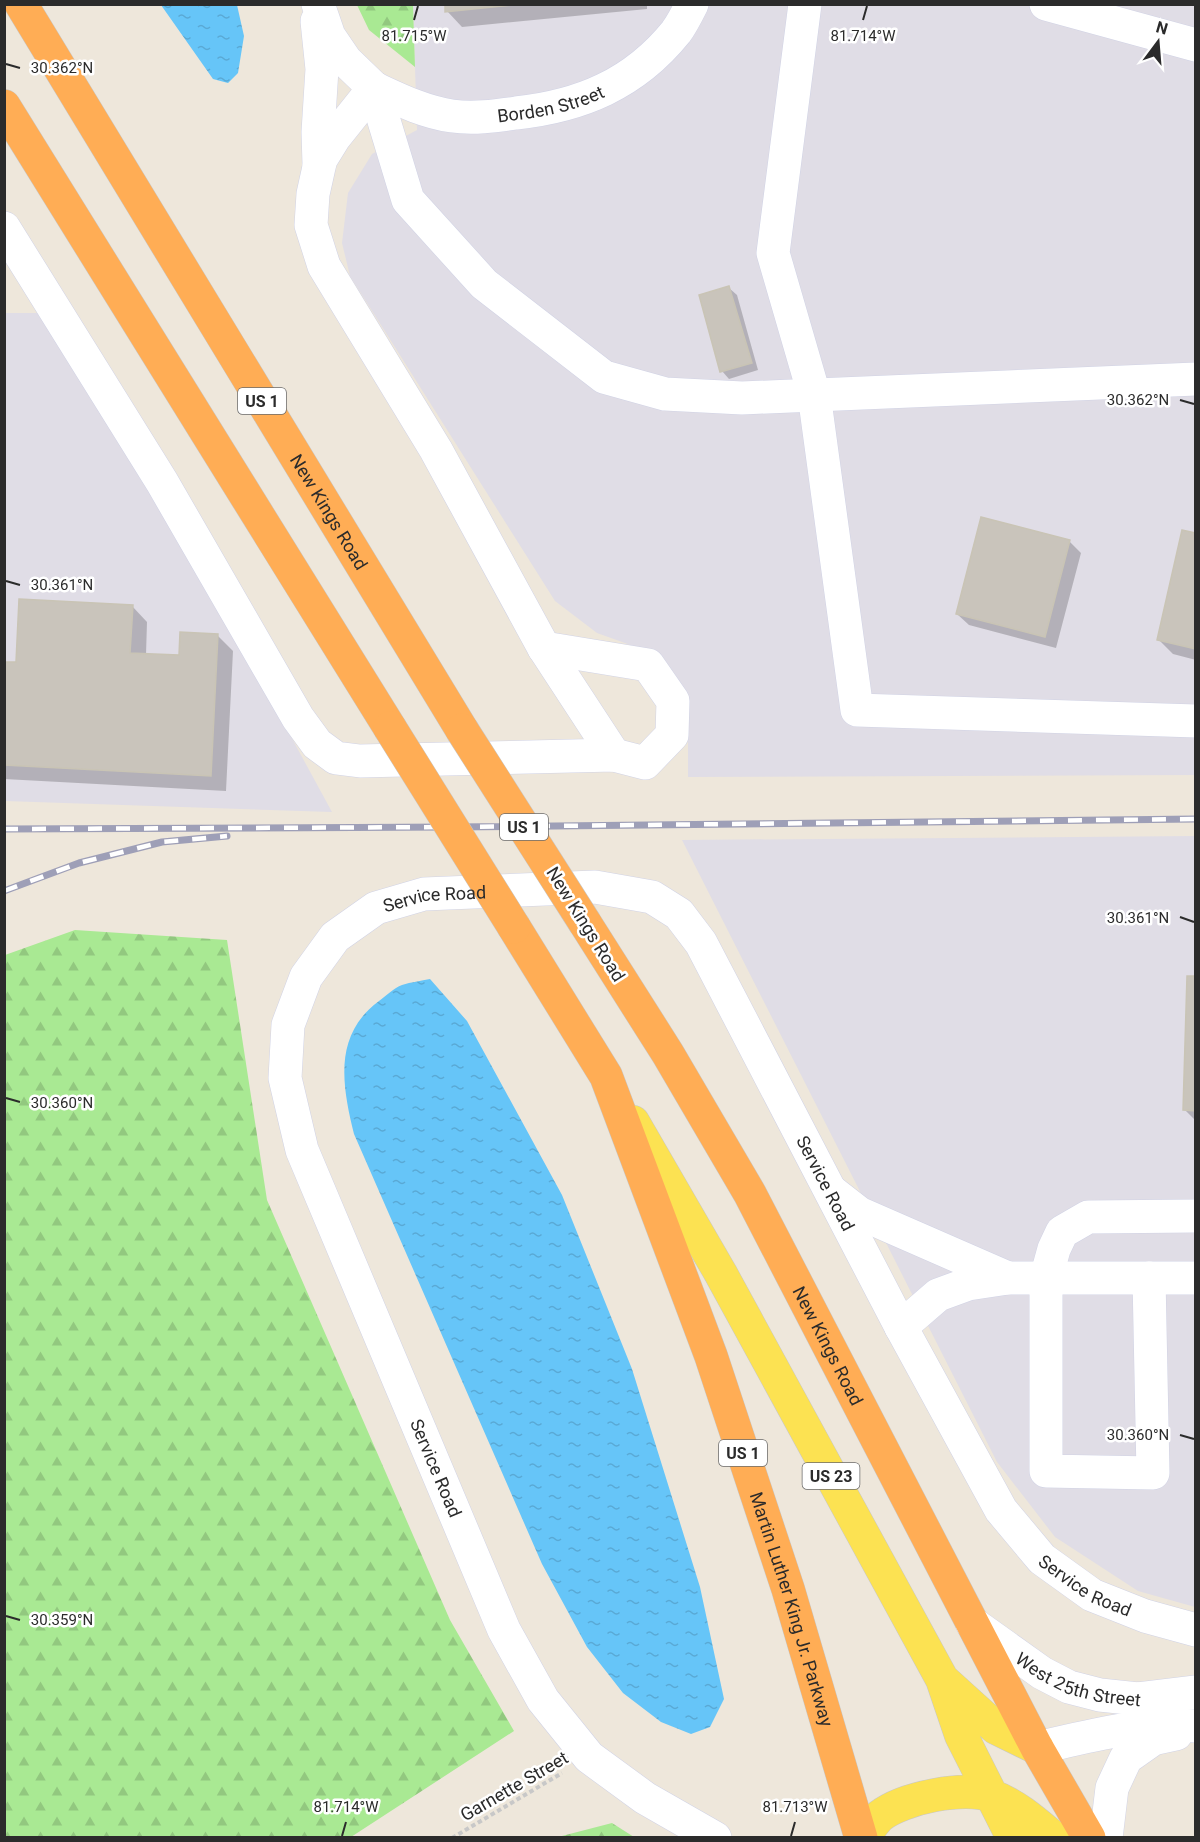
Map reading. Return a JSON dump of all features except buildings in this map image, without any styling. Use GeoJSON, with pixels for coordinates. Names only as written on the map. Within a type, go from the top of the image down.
{"type":"FeatureCollection","features":[{"type":"Feature","properties":{"kind":"highway","name":"New Kings Road"},"geometry":{"type":"LineString","coordinates":[[21,4],[462,730],[668,1054],[750,1194],[1037,1748],[1089,1838]]}},
{"type":"Feature","properties":{"kind":"highway","name":"US 1"},"geometry":{"type":"LineString","coordinates":[[4,106],[606,1076]]}},
{"type":"Feature","properties":{"kind":"highway","name":"Martin Luther King Jr. Parkway"},"geometry":{"type":"LineString","coordinates":[[606,1076],[711,1356],[788,1589],[862,1838]]}},
{"type":"Feature","properties":{"kind":"main road","name":"US 23"},"geometry":{"type":"LineString","coordinates":[[606,1076],[721,1274],[942,1679],[961,1735],[1013,1838]]}},
{"type":"Feature","properties":{"kind":"main road"},"geometry":{"type":"LineString","coordinates":[[942,1679],[996,1728],[1037,1748]]}},
{"type":"Feature","properties":{"kind":"main road"},"geometry":{"type":"LineString","coordinates":[[862,1838],[880,1816],[908,1801],[956,1791],[991,1795],[1023,1813],[1054,1838]]}},
{"type":"Feature","properties":{"kind":"street"},"geometry":{"type":"LineString","coordinates":[[317,4],[329,36],[346,61],[374,88],[408,200],[484,284],[604,377],[665,394],[742,398],[1196,379]]}},
{"type":"Feature","properties":{"kind":"street"},"geometry":{"type":"LineString","coordinates":[[317,4],[322,69],[318,132],[319,167]]}},
{"type":"Feature","properties":{"kind":"street","name":"Borden Street"},"geometry":{"type":"LineString","coordinates":[[374,88],[416,108],[453,116],[489,116],[537,111],[574,102],[614,86],[643,66],[677,31],[692,4]]}},
{"type":"Feature","properties":{"kind":"street"},"geometry":{"type":"LineString","coordinates":[[805,4],[772,253],[814,394],[857,710],[1196,721]]}},
{"type":"Feature","properties":{"kind":"street"},"geometry":{"type":"LineString","coordinates":[[1046,4],[1196,45]]}},
{"type":"Feature","properties":{"kind":"street"},"geometry":{"type":"LineString","coordinates":[[374,88],[334,138],[321,159],[313,194],[311,225],[324,266],[436,450],[544,648],[614,755]]}},
{"type":"Feature","properties":{"kind":"street"},"geometry":{"type":"LineString","coordinates":[[4,228],[162,482],[298,718],[316,744],[336,758],[360,761],[614,755],[645,763],[672,735],[673,701],[648,665],[544,648]]}},
{"type":"Feature","properties":{"kind":"street","name":"Service Road"},"geometry":{"type":"LineString","coordinates":[[709,1835],[645,1798],[589,1757],[543,1700],[504,1630],[302,1150],[285,1078],[288,1025],[306,977],[335,937],[376,908],[424,894],[595,887],[652,897],[678,914],[701,943],[901,1327],[1001,1510],[1042,1558],[1092,1596],[1145,1616],[1196,1630]]}},
{"type":"Feature","properties":{"kind":"street"},"geometry":{"type":"LineString","coordinates":[[831,1191],[859,1213],[1008,1278]]}},
{"type":"Feature","properties":{"kind":"street"},"geometry":{"type":"LineString","coordinates":[[1149,1278],[1153,1473],[1046,1471],[1046,1278],[1054,1249],[1062,1232],[1088,1217],[1196,1216]]}},
{"type":"Feature","properties":{"kind":"street"},"geometry":{"type":"LineString","coordinates":[[901,1327],[938,1295],[968,1284],[1008,1278],[1196,1278]]}},
{"type":"Feature","properties":{"kind":"street","name":"West 25th Street"},"geometry":{"type":"LineString","coordinates":[[972,1623],[1042,1673],[1069,1687],[1100,1695],[1138,1699],[1196,1692]]}},
{"type":"Feature","properties":{"kind":"street","name":"West 25th Street"},"geometry":{"type":"LineString","coordinates":[[1037,1748],[1121,1729],[1169,1724],[1196,1728]]}},
{"type":"Feature","properties":{"kind":"street"},"geometry":{"type":"LineString","coordinates":[[1106,1838],[1112,1788],[1126,1758],[1153,1739],[1196,1728]]}},
{"type":"Feature","properties":{"kind":"path","name":"Garnette Street"},"geometry":{"type":"LineString","coordinates":[[452,1838],[589,1757]]}},
{"type":"Feature","properties":{"kind":"shaded area"},"geometry":{"type":"Polygon","coordinates":[[[413,5],[1195,5],[1195,775],[688,777],[688,698],[661,656],[597,633],[555,601],[350,276],[342,243],[348,193],[372,154],[417,130],[413,5]]]}},
{"type":"Feature","properties":{"kind":"shaded area"},"geometry":{"type":"Polygon","coordinates":[[[5,313],[45,313],[222,610],[332,812],[5,801],[5,313]]]}},
{"type":"Feature","properties":{"kind":"shaded area"},"geometry":{"type":"Polygon","coordinates":[[[1195,836],[1195,1607],[1138,1591],[1055,1537],[997,1462],[682,840],[1195,836]]]}},
{"type":"Feature","properties":{"kind":"green space"},"geometry":{"type":"Polygon","coordinates":[[[357,5],[413,5],[415,67],[369,30],[357,5]]]}},
{"type":"Feature","properties":{"kind":"green space"},"geometry":{"type":"Polygon","coordinates":[[[75,930],[227,940],[267,1200],[450,1620],[514,1731],[351,1837],[5,1837],[5,955],[75,930]]]}},
{"type":"Feature","properties":{"kind":"green space"},"geometry":{"type":"Polygon","coordinates":[[[612,1823],[634,1837],[558,1837],[612,1823]]]}},
{"type":"Feature","properties":{"kind":"water"},"geometry":{"type":"Polygon","coordinates":[[[161,5],[237,5],[244,36],[238,73],[228,83],[213,79],[161,5]]]}},
{"type":"Feature","properties":{"kind":"water"},"geometry":{"type":"Polygon","coordinates":[[[430,979],[467,1021],[562,1195],[632,1369],[700,1587],[724,1699],[710,1727],[691,1734],[661,1722],[623,1693],[587,1647],[542,1564],[354,1134],[346,1097],[345,1062],[354,1029],[364,1014],[396,988],[430,979]]]}},
{"type":"Feature","properties":{"kind":"railway"},"geometry":{"type":"LineString","coordinates":[[4,829],[1196,819]]}},
{"type":"Feature","properties":{"kind":"railway"},"geometry":{"type":"LineString","coordinates":[[4,891],[79,863],[162,842],[227,836]]}}]}
